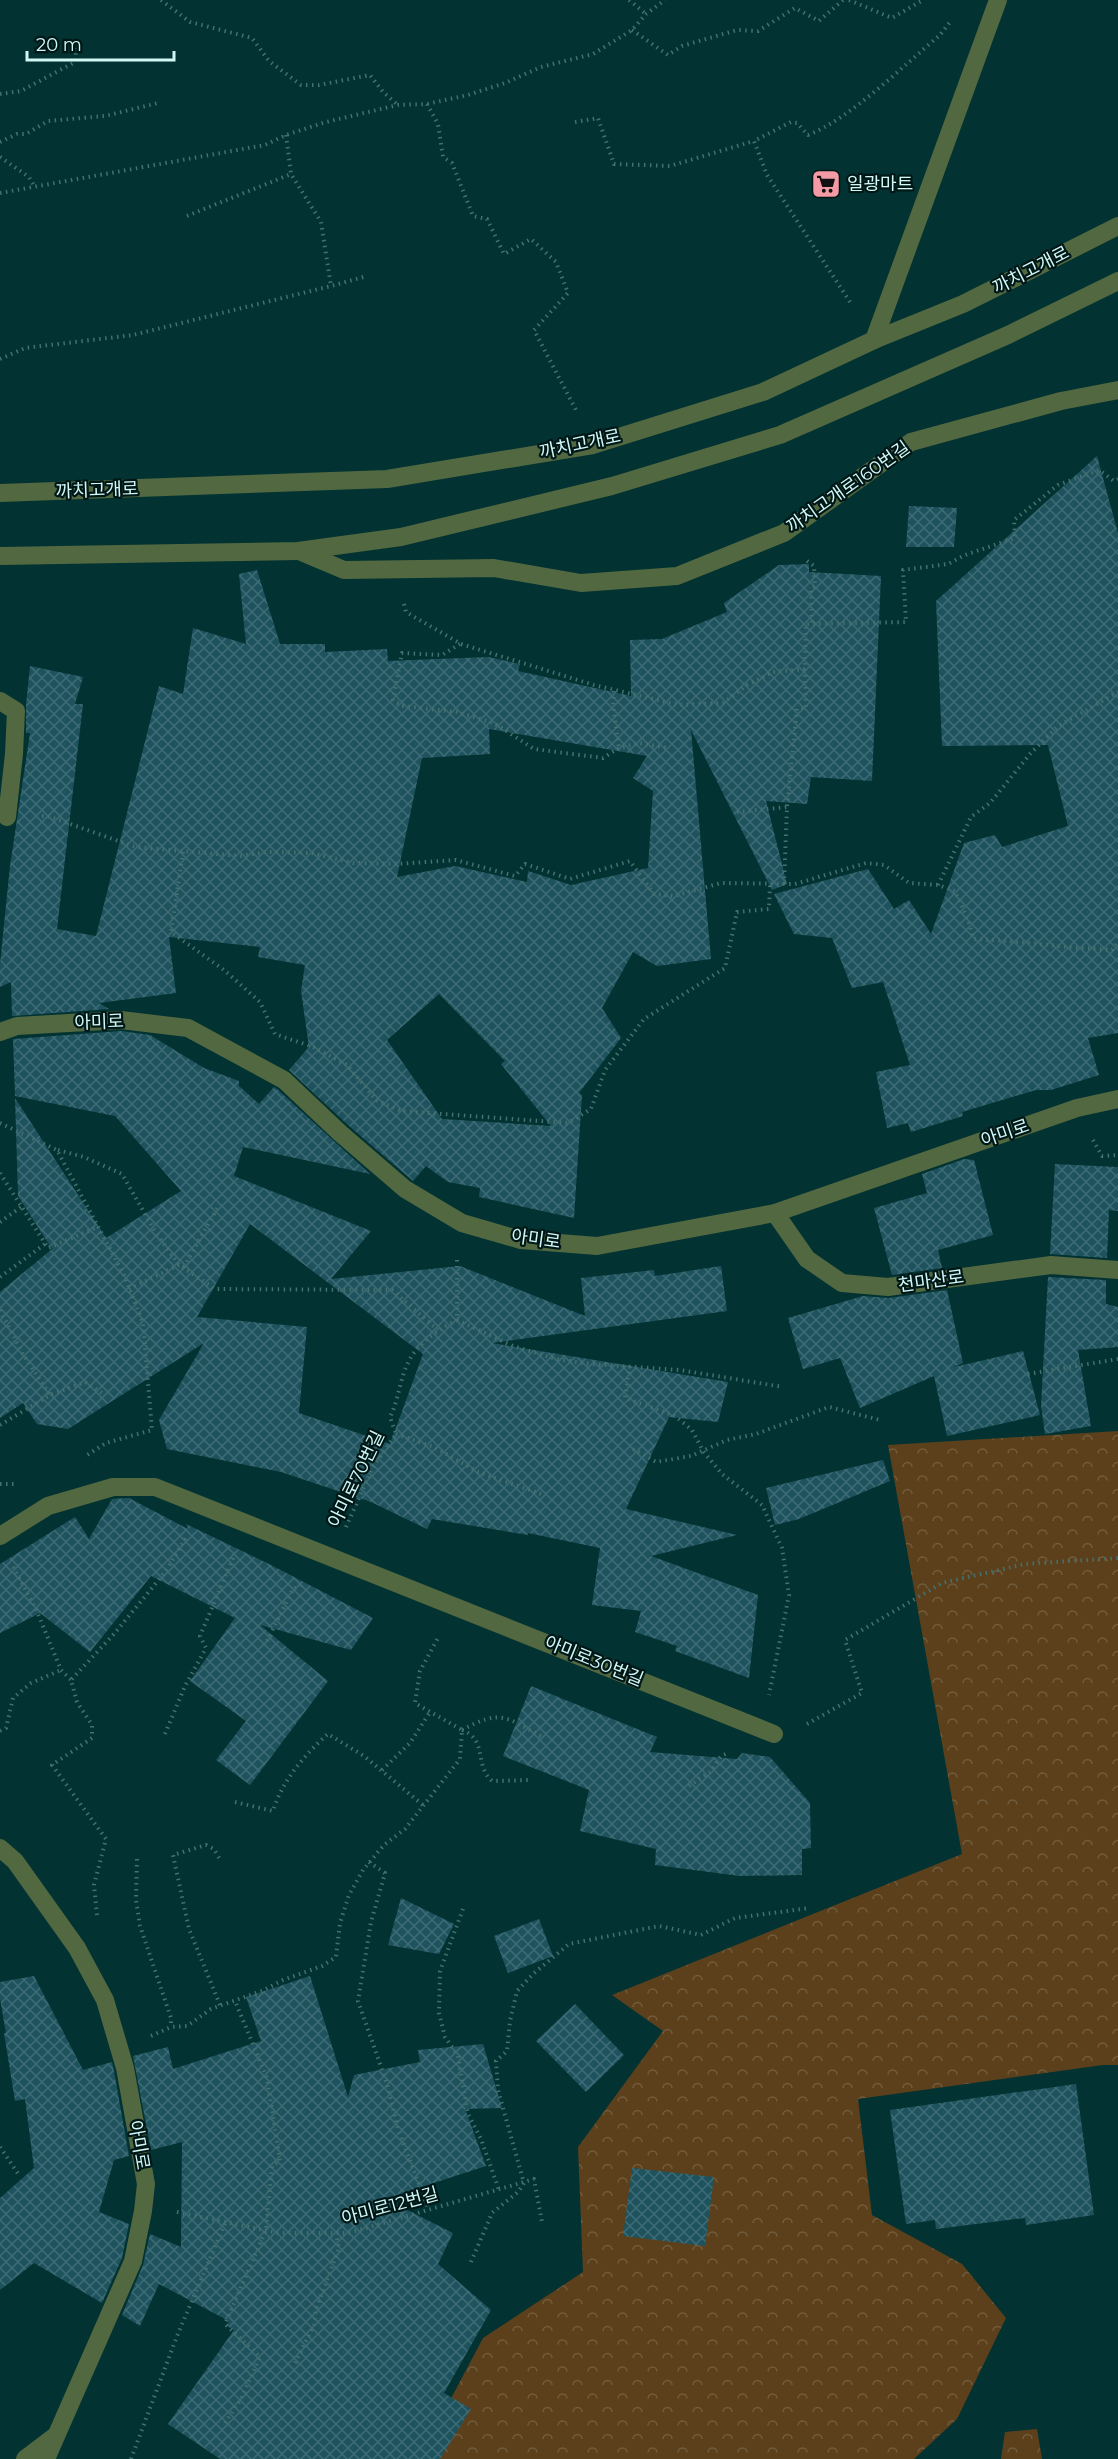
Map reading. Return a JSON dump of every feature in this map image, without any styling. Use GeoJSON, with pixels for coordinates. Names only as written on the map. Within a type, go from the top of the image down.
{"type":"FeatureCollection","features":[{"type":"Feature","properties":{"kind":"street"},"geometry":{"type":"LineString","coordinates":[[874,340],[998,0]]}},
{"type":"Feature","properties":{"kind":"street","name":"까치고개로"},"geometry":{"type":"LineString","coordinates":[[0,493],[387,478],[593,445],[763,392],[874,340],[963,304],[1118,226]]}},
{"type":"Feature","properties":{"kind":"street"},"geometry":{"type":"LineString","coordinates":[[0,556],[298,551],[401,537],[612,486],[780,435],[1008,334],[1118,281]]}},
{"type":"Feature","properties":{"kind":"street","name":"까치고개로160번길"},"geometry":{"type":"LineString","coordinates":[[298,551],[344,570],[494,568],[581,583],[677,576],[783,533],[911,442],[1061,401],[1118,390]]}},
{"type":"Feature","properties":{"kind":"street"},"geometry":{"type":"LineString","coordinates":[[0,701],[16,711],[7,817]]}},
{"type":"Feature","properties":{"kind":"street","name":"아미로"},"geometry":{"type":"LineString","coordinates":[[0,1032],[17,1026],[121,1020],[188,1028],[284,1080],[340,1133],[405,1189],[462,1223],[521,1240],[597,1246],[775,1213],[1077,1108],[1118,1099]]}},
{"type":"Feature","properties":{"kind":"street","name":"천마산로"},"geometry":{"type":"LineString","coordinates":[[775,1213],[807,1259],[842,1283],[888,1287],[1051,1265],[1118,1270]]}},
{"type":"Feature","properties":{"kind":"street","name":"아미로30번길"},"geometry":{"type":"LineString","coordinates":[[0,1536],[48,1506],[113,1487],[155,1487],[246,1521],[767,1731]]}},
{"type":"Feature","properties":{"kind":"street","name":"아미로"},"geometry":{"type":"LineString","coordinates":[[0,1848],[15,1861],[77,1948],[105,2000],[125,2067],[146,2184],[143,2211],[132,2261],[46,2459]]}},
{"type":"Feature","properties":{"kind":"street"},"geometry":{"type":"LineString","coordinates":[[25,2459],[58,2434]]}},
{"type":"Feature","properties":{"kind":"path"},"geometry":{"type":"LineString","coordinates":[[161,0],[190,22],[252,38],[269,61],[301,85],[319,85],[370,75],[383,92],[398,105]]}},
{"type":"Feature","properties":{"kind":"path"},"geometry":{"type":"LineString","coordinates":[[629,0],[646,14]]}},
{"type":"Feature","properties":{"kind":"path"},"geometry":{"type":"LineString","coordinates":[[0,193],[265,145],[286,135],[326,122],[398,105],[427,104],[468,95],[506,83],[541,67],[593,54],[632,30],[646,14],[665,0]]}},
{"type":"Feature","properties":{"kind":"path"},"geometry":{"type":"LineString","coordinates":[[632,30],[668,55],[682,46],[737,30],[758,31],[795,8],[819,21],[843,0]]}},
{"type":"Feature","properties":{"kind":"path"},"geometry":{"type":"LineString","coordinates":[[849,0],[892,18],[923,0]]}},
{"type":"Feature","properties":{"kind":"path"},"geometry":{"type":"LineString","coordinates":[[575,122],[598,118],[614,164],[670,166],[754,141],[791,122],[797,123],[808,135],[820,130],[851,109],[940,35],[952,20]]}},
{"type":"Feature","properties":{"kind":"path"},"geometry":{"type":"LineString","coordinates":[[0,94],[21,91],[75,62],[76,48]]}},
{"type":"Feature","properties":{"kind":"path"},"geometry":{"type":"LineString","coordinates":[[0,142],[17,134],[26,134],[48,121],[105,116],[158,103]]}},
{"type":"Feature","properties":{"kind":"path"},"geometry":{"type":"LineString","coordinates":[[427,104],[438,124],[443,157],[452,163],[473,216],[487,219],[504,254],[531,239],[556,262],[568,293],[534,330],[593,445]]}},
{"type":"Feature","properties":{"kind":"path"},"geometry":{"type":"LineString","coordinates":[[286,135],[291,174],[321,222],[331,286]]}},
{"type":"Feature","properties":{"kind":"path"},"geometry":{"type":"LineString","coordinates":[[754,141],[767,175],[874,340]]}},
{"type":"Feature","properties":{"kind":"path"},"geometry":{"type":"LineString","coordinates":[[0,157],[29,177],[35,187]]}},
{"type":"Feature","properties":{"kind":"path"},"geometry":{"type":"LineString","coordinates":[[187,216],[291,174]]}},
{"type":"Feature","properties":{"kind":"path"},"geometry":{"type":"LineString","coordinates":[[0,359],[25,348],[133,335],[367,276]]}},
{"type":"Feature","properties":{"kind":"path"},"geometry":{"type":"LineString","coordinates":[[784,884],[787,807],[797,710],[806,708],[804,669],[806,624],[906,622],[903,570],[948,564],[965,555],[1015,538],[1014,520],[1058,484],[1099,470],[1114,481],[1118,479]]}},
{"type":"Feature","properties":{"kind":"path"},"geometry":{"type":"LineString","coordinates":[[799,555],[814,566],[815,587],[811,589],[812,623]]}},
{"type":"Feature","properties":{"kind":"path"},"geometry":{"type":"LineString","coordinates":[[397,568],[406,612],[461,644],[614,691],[678,705],[723,703],[747,685],[773,672],[804,669]]}},
{"type":"Feature","properties":{"kind":"path"},"geometry":{"type":"LineString","coordinates":[[461,644],[442,655],[402,653],[393,700],[402,706],[456,712],[494,723],[534,749],[603,758],[619,748],[639,743],[668,748]]}},
{"type":"Feature","properties":{"kind":"path"},"geometry":{"type":"LineString","coordinates":[[614,691],[613,705],[619,748]]}},
{"type":"Feature","properties":{"kind":"path"},"geometry":{"type":"LineString","coordinates":[[938,885],[971,817],[990,803],[1030,754],[1057,727],[1118,692]]}},
{"type":"Feature","properties":{"kind":"path"},"geometry":{"type":"LineString","coordinates":[[737,812],[787,807]]}},
{"type":"Feature","properties":{"kind":"path"},"geometry":{"type":"LineString","coordinates":[[7,817],[48,816],[135,847],[242,856],[268,852],[312,852],[353,863],[396,864],[456,860],[515,876],[525,864],[570,879],[630,861],[654,894],[674,896],[721,883],[795,884],[866,863],[884,865],[909,883],[938,885],[955,891],[974,939],[1029,941],[1060,947],[1112,950],[1118,942]]}},
{"type":"Feature","properties":{"kind":"path"},"geometry":{"type":"LineString","coordinates":[[183,852],[171,932],[224,970],[260,1002],[275,1034],[313,1047],[347,1065],[376,1100],[401,1111],[568,1123],[591,1109],[605,1070],[644,1019],[725,968],[737,912],[769,909],[770,884]]}},
{"type":"Feature","properties":{"kind":"path"},"geometry":{"type":"LineString","coordinates":[[0,1124],[57,1150],[84,1157],[122,1174],[156,1233],[181,1266],[214,1288],[392,1290],[438,1330]]}},
{"type":"Feature","properties":{"kind":"path"},"geometry":{"type":"LineString","coordinates":[[57,1150],[124,1275],[143,1323],[152,1430],[106,1443],[76,1461]]}},
{"type":"Feature","properties":{"kind":"path"},"geometry":{"type":"LineString","coordinates":[[0,1173],[48,1248],[98,1227]]}},
{"type":"Feature","properties":{"kind":"path"},"geometry":{"type":"LineString","coordinates":[[0,1222],[21,1207]]}},
{"type":"Feature","properties":{"kind":"path"},"geometry":{"type":"LineString","coordinates":[[129,1289],[181,1266],[218,1208]]}},
{"type":"Feature","properties":{"kind":"path"},"geometry":{"type":"LineString","coordinates":[[462,1223],[457,1246],[457,1320],[513,1346],[556,1359],[590,1364],[680,1370],[783,1387]]}},
{"type":"Feature","properties":{"kind":"path"},"geometry":{"type":"LineString","coordinates":[[0,1277],[45,1244]]}},
{"type":"Feature","properties":{"kind":"path"},"geometry":{"type":"LineString","coordinates":[[0,1310],[24,1356],[50,1395]]}},
{"type":"Feature","properties":{"kind":"path","name":"아미로70번길"},"geometry":{"type":"LineString","coordinates":[[333,1557],[373,1467],[396,1434],[390,1417],[398,1400],[408,1362],[432,1334],[457,1320]]}},
{"type":"Feature","properties":{"kind":"path"},"geometry":{"type":"LineString","coordinates":[[1028,1374],[1118,1359]]}},
{"type":"Feature","properties":{"kind":"path"},"geometry":{"type":"LineString","coordinates":[[630,1366],[625,1398],[675,1416],[693,1430],[703,1451],[722,1474],[762,1505],[782,1548],[789,1595],[770,1693],[767,1731],[796,1730],[862,1693],[845,1640],[942,1583],[1025,1564],[1118,1558]]}},
{"type":"Feature","properties":{"kind":"path"},"geometry":{"type":"LineString","coordinates":[[0,1425],[50,1395],[84,1382],[105,1395]]}},
{"type":"Feature","properties":{"kind":"path"},"geometry":{"type":"LineString","coordinates":[[633,1449],[656,1462],[691,1456],[727,1440],[756,1434],[829,1407],[880,1420]]}},
{"type":"Feature","properties":{"kind":"path"},"geometry":{"type":"LineString","coordinates":[[396,1434],[434,1447],[478,1472],[544,1495]]}},
{"type":"Feature","properties":{"kind":"path"},"geometry":{"type":"LineString","coordinates":[[71,1680],[114,1634],[166,1571],[188,1534],[200,1503]]}},
{"type":"Feature","properties":{"kind":"path"},"geometry":{"type":"LineString","coordinates":[[165,1734],[185,1686],[206,1648],[200,1636],[246,1521]]}},
{"type":"Feature","properties":{"kind":"path"},"geometry":{"type":"LineString","coordinates":[[9,1560],[36,1609],[61,1670],[71,1680],[77,1702],[92,1725],[92,1738],[51,1764],[106,1839],[94,1885],[99,1933],[77,1948]]}},
{"type":"Feature","properties":{"kind":"path"},"geometry":{"type":"LineString","coordinates":[[440,1633],[420,1671],[415,1703],[471,1734],[478,1743],[485,1774],[492,1780],[531,1780]]}},
{"type":"Feature","properties":{"kind":"path"},"geometry":{"type":"LineString","coordinates":[[0,1731],[6,1728],[13,1698],[31,1683],[61,1670]]}},
{"type":"Feature","properties":{"kind":"path"},"geometry":{"type":"LineString","coordinates":[[382,1770],[410,1743],[430,1712]]}},
{"type":"Feature","properties":{"kind":"path"},"geometry":{"type":"LineString","coordinates":[[462,1730],[491,1716],[504,1717],[541,1736]]}},
{"type":"Feature","properties":{"kind":"path"},"geometry":{"type":"LineString","coordinates":[[119,2047],[171,2028],[187,2026],[220,2005],[262,1991],[283,1980],[322,1966],[336,1957],[340,1923],[349,1895],[369,1862],[384,1845],[405,1829],[459,1759],[462,1730]]}},
{"type":"Feature","properties":{"kind":"path"},"geometry":{"type":"LineString","coordinates":[[235,1803],[273,1811],[277,1797],[308,1752],[328,1734],[382,1770],[424,1806]]}},
{"type":"Feature","properties":{"kind":"path"},"geometry":{"type":"LineString","coordinates":[[219,1857],[214,1849],[206,1845],[173,1855],[189,1929],[220,2005]]}},
{"type":"Feature","properties":{"kind":"path"},"geometry":{"type":"LineString","coordinates":[[137,1859],[136,1900],[140,1926],[171,2018],[171,2028]]}},
{"type":"Feature","properties":{"kind":"path"},"geometry":{"type":"LineString","coordinates":[[369,1862],[385,1873],[371,1922],[358,2001],[387,2084],[398,2129],[429,2210]]}},
{"type":"Feature","properties":{"kind":"path"},"geometry":{"type":"LineString","coordinates":[[471,2262],[492,2213],[518,2192],[524,2182],[498,2090],[496,2061],[507,2051],[510,2021],[517,1991],[533,1974],[569,1944],[659,1926],[701,1935],[735,1918],[810,1908]]}},
{"type":"Feature","properties":{"kind":"path"},"geometry":{"type":"LineString","coordinates":[[463,1909],[440,1971],[439,2013],[445,2037],[458,2056],[468,2114],[481,2139],[499,2190]]}},
{"type":"Feature","properties":{"kind":"path"},"geometry":{"type":"LineString","coordinates":[[225,2423],[241,2399],[260,2356],[225,2324],[266,2230],[272,2166],[280,2161],[267,2078],[236,2001]]}},
{"type":"Feature","properties":{"kind":"path"},"geometry":{"type":"LineString","coordinates":[[0,2147],[19,2175]]}},
{"type":"Feature","properties":{"kind":"path","name":"아미로12번길"},"geometry":{"type":"LineString","coordinates":[[143,2211],[184,2212],[279,2233],[349,2233],[534,2179],[542,2222]]}},
{"type":"Feature","properties":{"kind":"path"},"geometry":{"type":"LineString","coordinates":[[131,2459],[177,2336],[226,2221]]}},
{"type":"Feature","properties":{"kind":"path"},"geometry":{"type":"LineString","coordinates":[[295,2363],[314,2325],[316,2309],[339,2248],[336,2234]]}},
{"type":"Feature","properties":{"kind":"green space"},"geometry":{"type":"Polygon","coordinates":[[[1118,1431],[1118,2065],[1103,2065],[858,2099],[872,2215],[962,2264],[1006,2318],[957,2419],[914,2459],[419,2459],[483,2338],[583,2272],[578,2147],[663,2031],[612,1995],[962,1854],[888,1445],[1118,1431]]]}},
{"type":"Feature","properties":{"kind":"green space"},"geometry":{"type":"Polygon","coordinates":[[[1037,2429],[1042,2459],[1001,2459],[1005,2432],[1037,2429]]]}},
{"type":"Feature","properties":{"kind":"building"},"geometry":{"type":"Polygon","coordinates":[[[1097,456],[1118,533],[1118,1033],[1088,1038],[1099,1075],[1051,1090],[1036,1090],[962,1112],[963,1116],[911,1132],[908,1123],[887,1128],[876,1072],[910,1065],[883,982],[852,988],[832,938],[794,934],[774,894],[868,869],[894,909],[909,900],[931,934],[964,843],[995,835],[1002,847],[1068,826],[1048,745],[942,746],[936,601],[1097,456]]]}},
{"type":"Feature","properties":{"kind":"building"},"geometry":{"type":"Polygon","coordinates":[[[909,506],[957,508],[954,547],[906,547],[909,506]]]}},
{"type":"Feature","properties":{"kind":"building"},"geometry":{"type":"Polygon","coordinates":[[[809,564],[809,572],[881,576],[872,781],[811,777],[807,804],[766,801],[787,884],[772,890],[691,730],[711,959],[657,966],[633,952],[602,1008],[621,1038],[579,1093],[582,1095],[574,1218],[479,1197],[480,1188],[448,1182],[426,1166],[413,1181],[348,1125],[289,1070],[309,1047],[301,991],[305,965],[258,957],[260,947],[169,937],[176,993],[99,1003],[109,1009],[12,1016],[11,982],[0,987],[0,964],[10,866],[30,733],[26,733],[26,705],[30,666],[83,677],[75,704],[83,704],[57,929],[96,936],[159,686],[183,694],[193,628],[246,644],[239,574],[257,570],[280,644],[325,644],[325,652],[387,649],[388,661],[488,657],[520,664],[518,671],[631,696],[630,640],[662,639],[727,612],[724,603],[779,565],[809,564]],[[489,729],[490,754],[422,758],[397,877],[455,866],[527,882],[528,871],[571,885],[648,868],[653,791],[633,778],[647,756],[489,729]],[[439,994],[387,1040],[442,1119],[551,1126],[501,1064],[505,1061],[439,994]]]}},
{"type":"Feature","properties":{"kind":"building"},"geometry":{"type":"Polygon","coordinates":[[[121,1031],[150,1035],[204,1068],[239,1081],[239,1086],[259,1104],[274,1087],[277,1089],[370,1174],[243,1147],[234,1176],[371,1231],[331,1279],[460,1266],[585,1316],[581,1278],[654,1270],[655,1276],[721,1266],[727,1311],[492,1343],[728,1382],[718,1422],[669,1417],[626,1509],[737,1535],[651,1556],[758,1595],[749,1678],[675,1651],[677,1646],[635,1632],[641,1611],[592,1605],[600,1548],[528,1533],[528,1535],[432,1519],[427,1529],[371,1502],[281,1472],[167,1449],[159,1420],[204,1343],[68,1429],[37,1424],[23,1403],[0,1418],[0,1292],[52,1249],[18,1196],[15,1098],[106,1238],[181,1191],[115,1116],[15,1096],[13,1039],[121,1031]],[[250,1224],[197,1317],[307,1327],[299,1413],[390,1444],[423,1354],[250,1224]]]}},
{"type":"Feature","properties":{"kind":"building"},"geometry":{"type":"Polygon","coordinates":[[[964,1159],[974,1160],[993,1235],[938,1250],[942,1268],[892,1275],[874,1208],[927,1193],[922,1174],[964,1159]]]}},
{"type":"Feature","properties":{"kind":"building"},"geometry":{"type":"Polygon","coordinates":[[[1055,1164],[1118,1167],[1118,1211],[1109,1210],[1107,1258],[1050,1254],[1055,1164]]]}},
{"type":"Feature","properties":{"kind":"building"},"geometry":{"type":"Polygon","coordinates":[[[1048,1277],[1106,1280],[1106,1304],[1118,1307],[1118,1347],[1078,1350],[1091,1426],[1045,1434],[1041,1406],[1048,1277]]]}},
{"type":"Feature","properties":{"kind":"building"},"geometry":{"type":"Polygon","coordinates":[[[947,1290],[963,1363],[954,1367],[1023,1351],[1040,1415],[947,1436],[934,1376],[860,1408],[840,1358],[803,1369],[788,1318],[863,1296],[889,1298],[947,1290]]]}},
{"type":"Feature","properties":{"kind":"building"},"geometry":{"type":"Polygon","coordinates":[[[883,1460],[890,1481],[799,1519],[775,1525],[766,1488],[883,1460]]]}},
{"type":"Feature","properties":{"kind":"building"},"geometry":{"type":"Polygon","coordinates":[[[129,1498],[188,1529],[186,1524],[269,1564],[373,1618],[351,1650],[260,1625],[328,1681],[250,1785],[216,1760],[246,1721],[190,1681],[235,1618],[151,1576],[90,1652],[40,1613],[0,1633],[0,1564],[75,1517],[89,1539],[112,1499],[129,1498]]]}},
{"type":"Feature","properties":{"kind":"building"},"geometry":{"type":"Polygon","coordinates":[[[531,1686],[657,1737],[650,1752],[737,1759],[742,1753],[770,1757],[810,1803],[811,1848],[802,1849],[802,1875],[740,1876],[655,1865],[656,1849],[580,1831],[589,1790],[503,1756],[531,1686]]]}},
{"type":"Feature","properties":{"kind":"building"},"geometry":{"type":"Polygon","coordinates":[[[401,1898],[454,1924],[439,1954],[388,1945],[401,1898]]]}},
{"type":"Feature","properties":{"kind":"building"},"geometry":{"type":"Polygon","coordinates":[[[539,1919],[553,1956],[508,1973],[494,1936],[539,1919]]]}},
{"type":"Feature","properties":{"kind":"building"},"geometry":{"type":"Polygon","coordinates":[[[34,1976],[83,2070],[112,2062],[114,2071],[129,2156],[114,2160],[99,2212],[129,2224],[122,2258],[102,2303],[34,2263],[0,2290],[0,2198],[34,2168],[25,2099],[15,2101],[4,2033],[6,2033],[0,1999],[0,1982],[34,1976]]]}},
{"type":"Feature","properties":{"kind":"building"},"geometry":{"type":"Polygon","coordinates":[[[310,1976],[348,2097],[354,2075],[420,2062],[418,2050],[483,2044],[502,2108],[465,2109],[486,2166],[385,2199],[453,2233],[438,2264],[491,2310],[444,2393],[471,2409],[440,2459],[220,2459],[168,2424],[234,2330],[227,2326],[229,2321],[159,2284],[140,2326],[122,2315],[143,2265],[150,2234],[181,2247],[182,2142],[151,2150],[133,2056],[168,2047],[173,2069],[261,2041],[246,1997],[310,1976]]]}},
{"type":"Feature","properties":{"kind":"building"},"geometry":{"type":"Polygon","coordinates":[[[575,2004],[624,2055],[586,2092],[536,2041],[575,2004]]]}},
{"type":"Feature","properties":{"kind":"building"},"geometry":{"type":"Polygon","coordinates":[[[1076,2084],[1094,2215],[1026,2225],[1025,2218],[936,2229],[935,2220],[906,2224],[890,2110],[1076,2084]]]}},
{"type":"Feature","properties":{"kind":"building"},"geometry":{"type":"Polygon","coordinates":[[[632,2168],[714,2177],[705,2246],[623,2236],[632,2168]]]}},
{"type":"Feature","properties":{"kind":"place","name":"일광마트"},"geometry":{"type":"Point","coordinates":[826,184]}}]}
